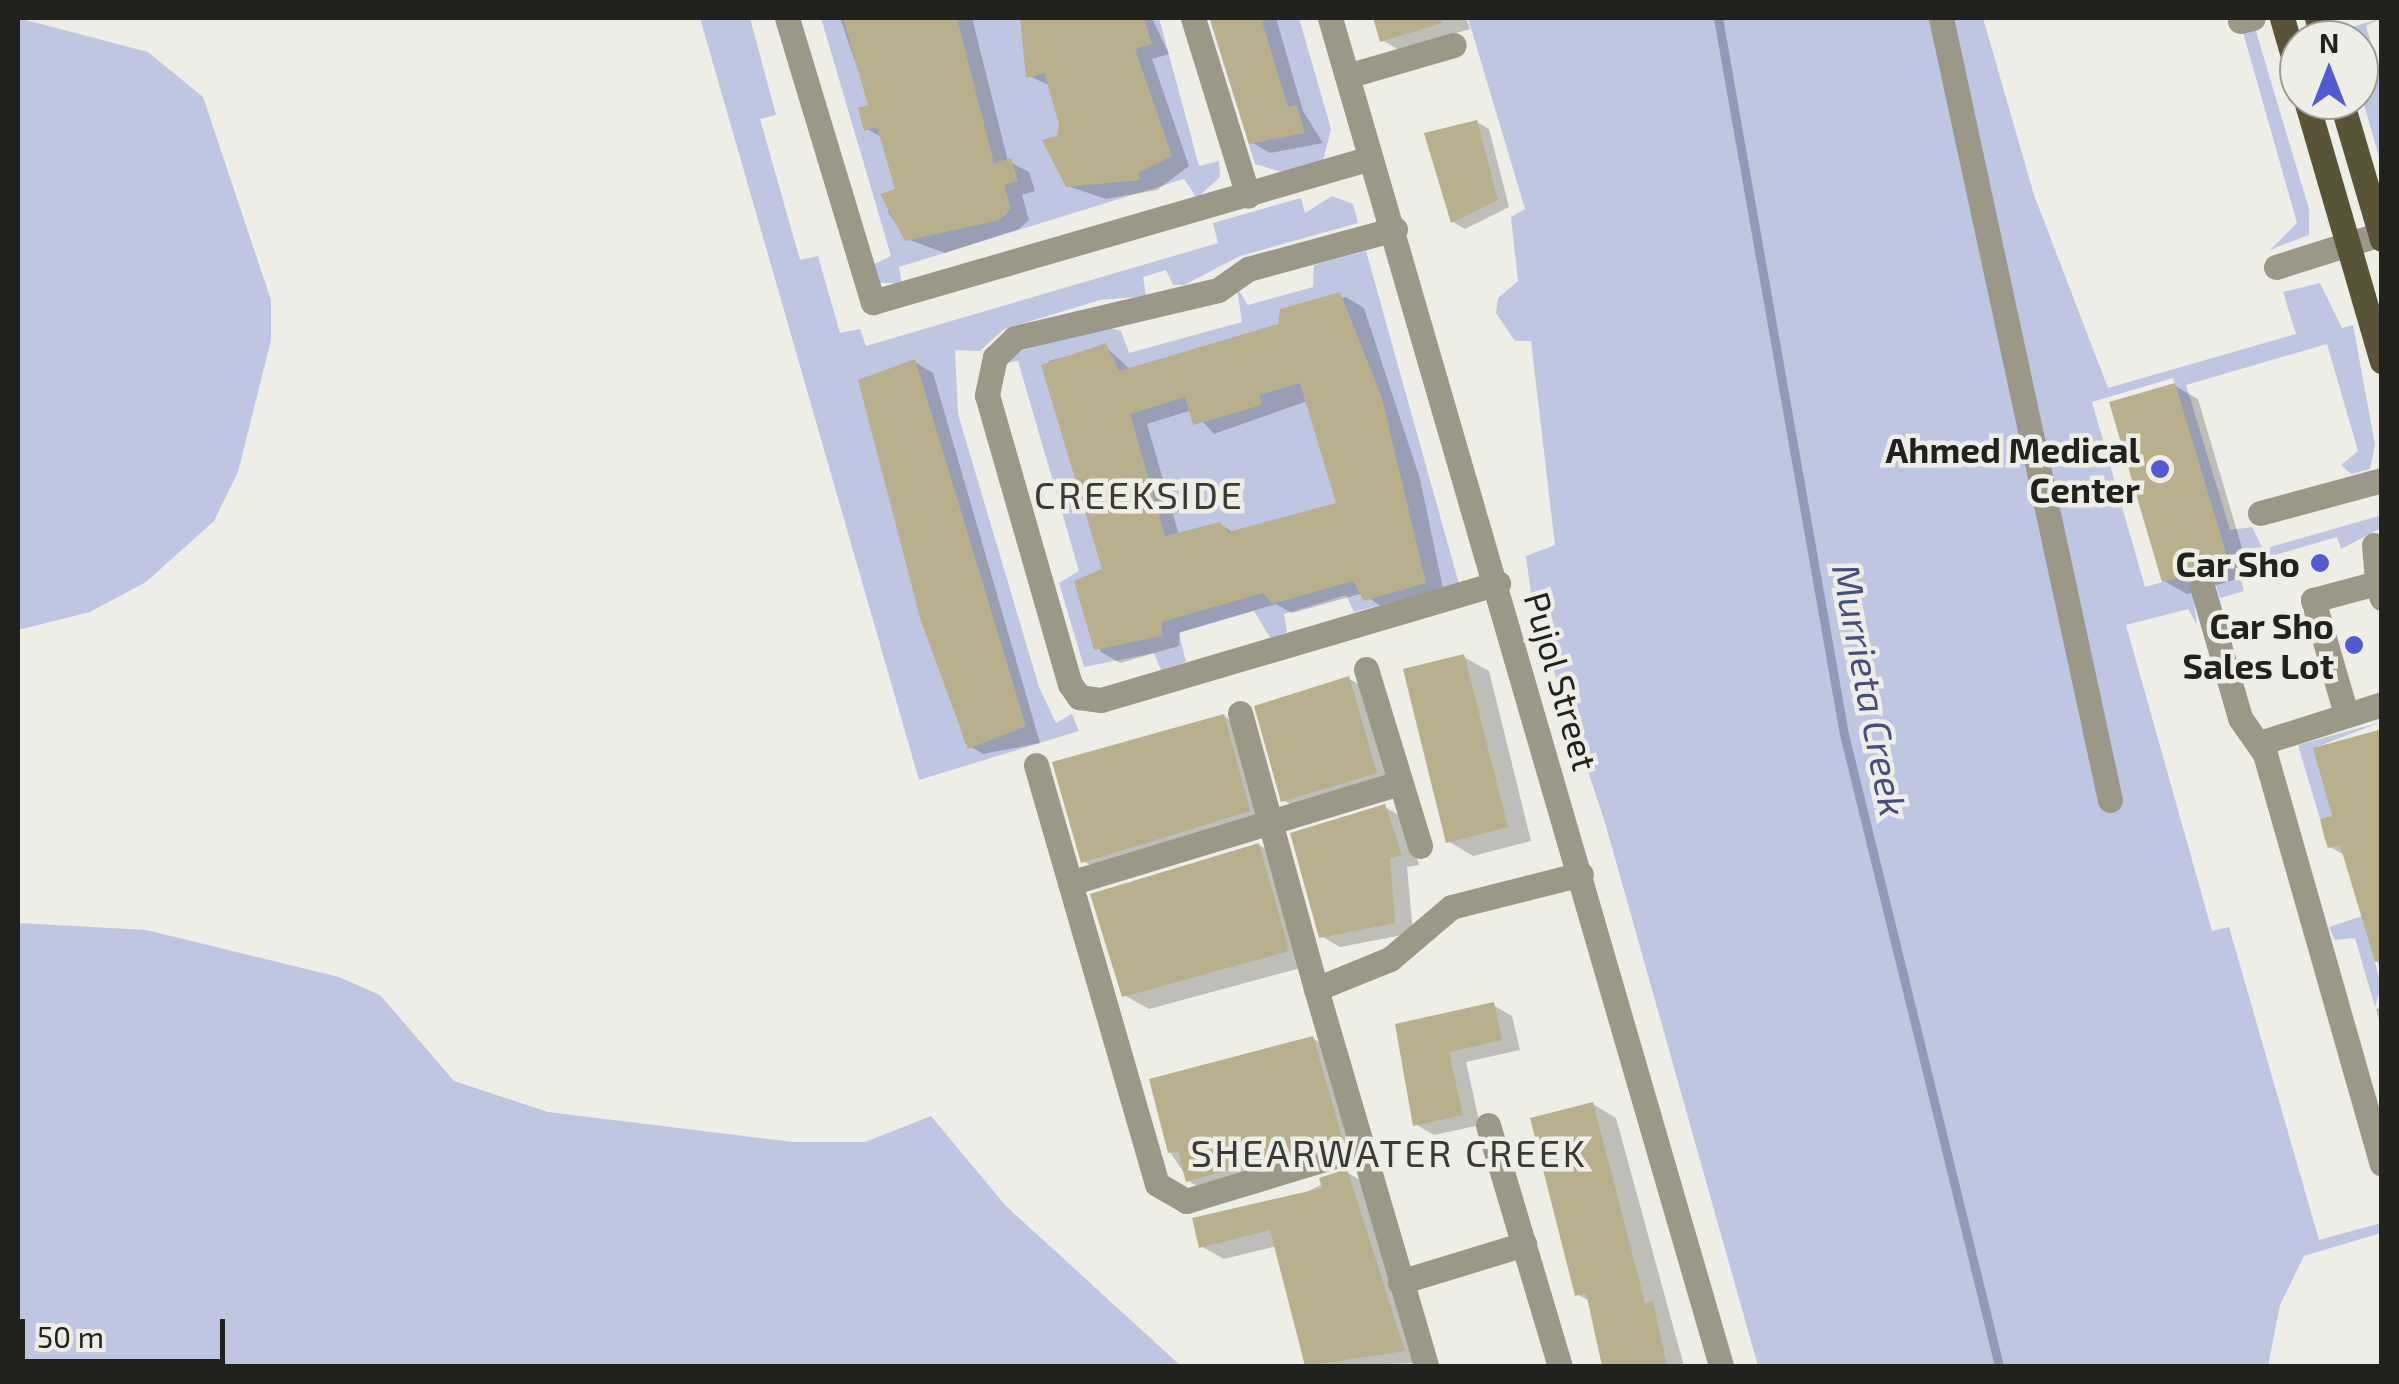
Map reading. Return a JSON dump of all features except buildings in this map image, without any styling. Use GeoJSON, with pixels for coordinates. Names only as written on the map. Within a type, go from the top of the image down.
{"type":"FeatureCollection","features":[{"type":"Feature","properties":{"kind":"main road"},"geometry":{"type":"LineString","coordinates":[[2312,120],[2347,244],[2372,292],[2382,361]]}},
{"type":"Feature","properties":{"kind":"main road"},"geometry":{"type":"LineString","coordinates":[[2347,120],[2381,237]]}},
{"type":"Feature","properties":{"kind":"street"},"geometry":{"type":"LineString","coordinates":[[787,18],[873,302],[1371,158]]}},
{"type":"Feature","properties":{"kind":"street"},"geometry":{"type":"LineString","coordinates":[[1193,18],[1248,196]]}},
{"type":"Feature","properties":{"kind":"street","name":"Pujol Street"},"geometry":{"type":"LineString","coordinates":[[1330,18],[1498,583],[1721,1366]]}},
{"type":"Feature","properties":{"kind":"street"},"geometry":{"type":"LineString","coordinates":[[1941,18],[2110,800]]}},
{"type":"Feature","properties":{"kind":"street"},"geometry":{"type":"LineString","coordinates":[[1347,76],[1454,45]]}},
{"type":"Feature","properties":{"kind":"street"},"geometry":{"type":"LineString","coordinates":[[1394,229],[1248,269],[1218,290],[1015,338],[996,357],[988,395],[1066,671],[1079,697],[1101,700],[1498,583]]}},
{"type":"Feature","properties":{"kind":"street"},"geometry":{"type":"LineString","coordinates":[[2276,267],[2381,237]]}},
{"type":"Feature","properties":{"kind":"street"},"geometry":{"type":"LineString","coordinates":[[2260,513],[2382,480]]}},
{"type":"Feature","properties":{"kind":"street"},"geometry":{"type":"LineString","coordinates":[[2346,714],[2313,600],[2379,591],[2374,545]]}},
{"type":"Feature","properties":{"kind":"street"},"geometry":{"type":"LineString","coordinates":[[2202,586],[2240,718],[2260,743],[2382,1164]]}},
{"type":"Feature","properties":{"kind":"street"},"geometry":{"type":"LineString","coordinates":[[1366,669],[1420,846]]}},
{"type":"Feature","properties":{"kind":"street"},"geometry":{"type":"LineString","coordinates":[[2260,743],[2382,704]]}},
{"type":"Feature","properties":{"kind":"street"},"geometry":{"type":"LineString","coordinates":[[1240,713],[1360,1148],[1426,1366]]}},
{"type":"Feature","properties":{"kind":"street"},"geometry":{"type":"LineString","coordinates":[[1036,765],[1157,1184],[1168,1195],[1186,1201],[1360,1148]]}},
{"type":"Feature","properties":{"kind":"street"},"geometry":{"type":"LineString","coordinates":[[1070,883],[1400,782]]}},
{"type":"Feature","properties":{"kind":"street"},"geometry":{"type":"LineString","coordinates":[[1316,989],[1390,960],[1451,907],[1581,874]]}},
{"type":"Feature","properties":{"kind":"street"},"geometry":{"type":"LineString","coordinates":[[1488,1126],[1560,1366]]}},
{"type":"Feature","properties":{"kind":"street"},"geometry":{"type":"LineString","coordinates":[[1400,1282],[1524,1244]]}},
{"type":"Feature","properties":{"kind":"shaded area"},"geometry":{"type":"Polygon","coordinates":[[[18,18],[148,52],[203,97],[271,300],[271,340],[238,472],[214,521],[146,582],[90,612],[18,630],[18,18]]]}},
{"type":"Feature","properties":{"kind":"shaded area"},"geometry":{"type":"Polygon","coordinates":[[[700,18],[750,18],[776,115],[760,119],[800,260],[818,256],[840,333],[860,329],[866,346],[1218,243],[1213,223],[1301,198],[1305,213],[1332,196],[1353,204],[1358,223],[1240,256],[1184,285],[1173,285],[1166,270],[1143,277],[1146,296],[1100,300],[1004,329],[980,351],[955,350],[958,414],[1039,687],[1056,723],[1072,714],[1079,731],[919,780],[700,18]]]}},
{"type":"Feature","properties":{"kind":"shaded area"},"geometry":{"type":"Polygon","coordinates":[[[821,18],[1159,18],[1199,166],[1219,161],[1220,177],[1197,198],[1184,179],[899,267],[902,283],[879,283],[872,265],[891,256],[821,18]]]}},
{"type":"Feature","properties":{"kind":"shaded area"},"geometry":{"type":"Polygon","coordinates":[[[1209,18],[1299,18],[1331,129],[1323,161],[1282,172],[1255,164],[1209,18]]]}},
{"type":"Feature","properties":{"kind":"shaded area"},"geometry":{"type":"Polygon","coordinates":[[[1468,18],[1983,18],[2034,195],[2108,388],[2296,334],[2283,292],[2320,283],[2342,328],[2353,325],[2375,445],[2370,469],[2351,474],[2341,465],[2358,451],[2327,344],[2186,385],[2230,530],[2252,527],[2263,549],[2379,516],[2380,496],[2381,528],[2341,549],[2337,537],[2237,566],[2244,591],[2220,598],[2215,583],[2192,588],[2197,625],[2188,609],[2126,625],[2212,931],[2229,927],[2319,1240],[2381,1223],[2381,1233],[2304,1256],[2280,1305],[2268,1366],[1758,1366],[1604,819],[1533,609],[1526,556],[1555,545],[1531,341],[1515,341],[1496,313],[1498,298],[1518,281],[1511,217],[1525,209],[1468,18]],[[2173,378],[2092,402],[2145,587],[2229,563],[2173,378]]]}},
{"type":"Feature","properties":{"kind":"shaded area"},"geometry":{"type":"Polygon","coordinates":[[[2239,18],[2252,18],[2279,120],[2282,120],[2309,209],[2309,235],[2270,250],[2297,223],[2239,18]]]}},
{"type":"Feature","properties":{"kind":"shaded area"},"geometry":{"type":"Polygon","coordinates":[[[2379,72],[2381,79],[2381,164],[2368,120],[2379,120],[2379,72]]]}},
{"type":"Feature","properties":{"kind":"shaded area"},"geometry":{"type":"Polygon","coordinates":[[[1366,251],[1459,584],[1354,612],[1346,595],[1284,614],[1287,632],[1271,639],[1254,611],[1179,633],[1186,662],[1161,670],[1154,653],[1084,667],[1059,583],[1079,571],[1018,361],[1005,363],[1006,355],[1107,327],[1121,331],[1129,353],[1242,322],[1237,288],[1248,305],[1313,287],[1314,265],[1366,251]]]}},
{"type":"Feature","properties":{"kind":"shaded area"},"geometry":{"type":"Polygon","coordinates":[[[2381,722],[2314,748],[2332,816],[2320,819],[2298,745],[2381,722]]]}},
{"type":"Feature","properties":{"kind":"shaded area"},"geometry":{"type":"Polygon","coordinates":[[[2381,910],[2368,936],[2381,985],[2375,1007],[2355,938],[2335,940],[2329,927],[2381,910]]]}},
{"type":"Feature","properties":{"kind":"shaded area"},"geometry":{"type":"Polygon","coordinates":[[[18,923],[146,930],[339,977],[380,995],[454,1081],[548,1112],[793,1142],[865,1142],[931,1116],[1006,1206],[1181,1366],[18,1366],[18,923]]]}},
{"type":"Feature","properties":{"kind":"waterway","name":"Murrieta Creek"},"geometry":{"type":"LineString","coordinates":[[1718,18],[1844,734],[1999,1366]]}},
{"type":"Feature","properties":{"kind":"place","name":"Ahmed Medical Center"},"geometry":{"type":"Point","coordinates":[2160,469]}},
{"type":"Feature","properties":{"kind":"place","name":"Car Sho"},"geometry":{"type":"Point","coordinates":[2320,563]}},
{"type":"Feature","properties":{"kind":"place","name":"Car Sho Sales Lot"},"geometry":{"type":"Point","coordinates":[2354,645]}},
{"type":"Feature","properties":{"kind":"district","name":"CREEKSIDE"},"geometry":{"type":"Point","coordinates":[1139,495]}},
{"type":"Feature","properties":{"kind":"district","name":"SHEARWATER CREEK"},"geometry":{"type":"Point","coordinates":[1389,1153]}}]}
